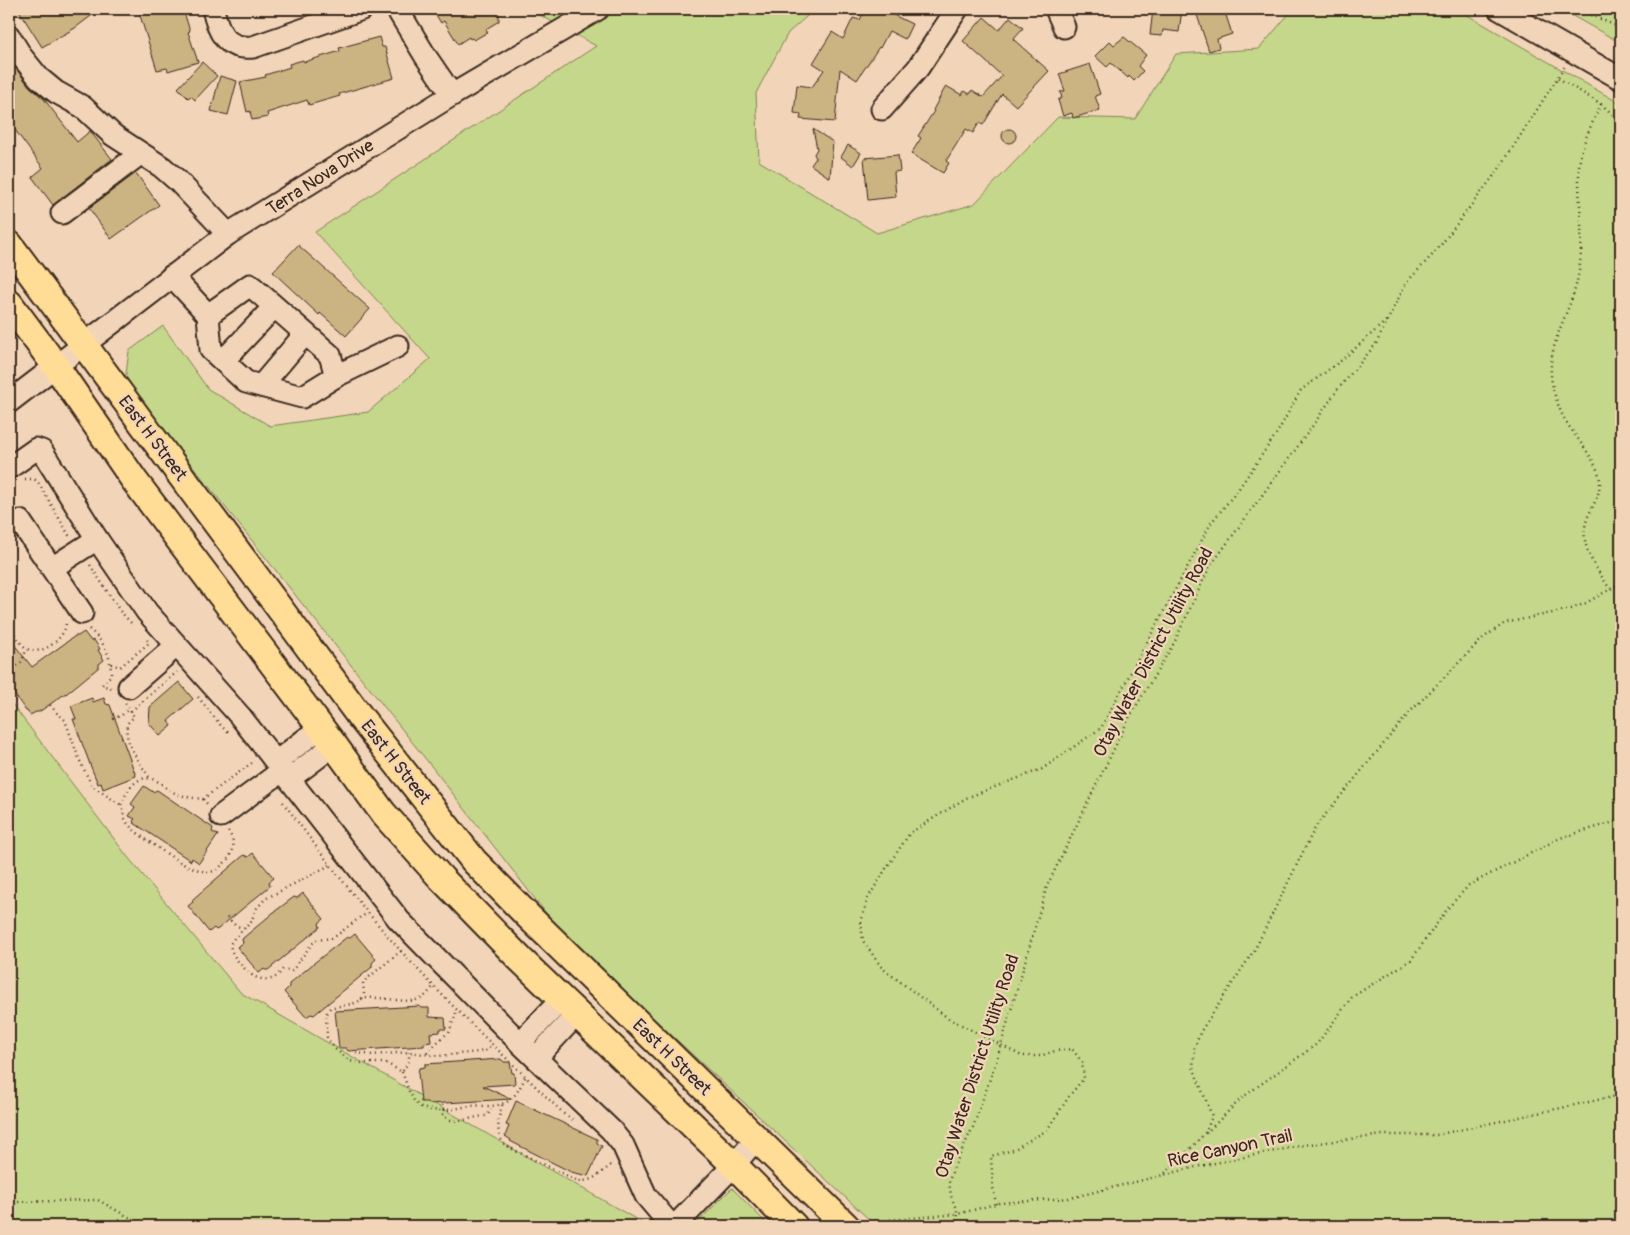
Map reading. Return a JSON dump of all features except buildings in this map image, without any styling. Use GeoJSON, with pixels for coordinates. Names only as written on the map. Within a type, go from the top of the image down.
{"type":"FeatureCollection","features":[{"type":"Feature","properties":{"kind":"main road","name":"East H Street"},"geometry":{"type":"LineString","coordinates":[[9,244],[361,718],[474,861],[845,1225]]}},
{"type":"Feature","properties":{"kind":"main road","name":"East H Street"},"geometry":{"type":"LineString","coordinates":[[9,303],[45,373],[134,480],[383,813],[442,879],[569,1007],[734,1164],[794,1226]]}},
{"type":"Feature","properties":{"kind":"street"},"geometry":{"type":"LineString","coordinates":[[213,9],[217,26],[225,39],[237,46],[253,48],[362,9]]}},
{"type":"Feature","properties":{"kind":"street"},"geometry":{"type":"LineString","coordinates":[[397,9],[452,95]]}},
{"type":"Feature","properties":{"kind":"street","name":"Terra Nova Drive"},"geometry":{"type":"LineString","coordinates":[[9,402],[221,240],[452,95],[598,9]]}},
{"type":"Feature","properties":{"kind":"street"},"geometry":{"type":"LineString","coordinates":[[882,109],[918,68],[958,9]]}},
{"type":"Feature","properties":{"kind":"street"},"geometry":{"type":"LineString","coordinates":[[1499,9],[1621,79]]}},
{"type":"Feature","properties":{"kind":"street"},"geometry":{"type":"LineString","coordinates":[[9,36],[22,57],[39,78],[56,92],[83,107],[113,136],[162,167],[178,181],[221,240]]}},
{"type":"Feature","properties":{"kind":"street"},"geometry":{"type":"LineString","coordinates":[[62,213],[140,154]]}},
{"type":"Feature","properties":{"kind":"street"},"geometry":{"type":"LineString","coordinates":[[172,276],[208,315],[211,350],[246,382],[302,397],[336,376],[398,346]]}},
{"type":"Feature","properties":{"kind":"street"},"geometry":{"type":"LineString","coordinates":[[208,315],[250,285],[330,355],[336,376]]}},
{"type":"Feature","properties":{"kind":"street"},"geometry":{"type":"LineString","coordinates":[[223,361],[274,307]]}},
{"type":"Feature","properties":{"kind":"street"},"geometry":{"type":"LineString","coordinates":[[261,386],[305,334]]}},
{"type":"Feature","properties":{"kind":"street"},"geometry":{"type":"LineString","coordinates":[[15,475],[36,450],[42,451],[97,539],[147,612],[240,716],[399,920],[520,1043],[531,1067],[611,1130],[623,1145],[646,1196],[668,1222],[676,1225],[756,1138]]}},
{"type":"Feature","properties":{"kind":"street"},"geometry":{"type":"LineString","coordinates":[[15,530],[52,568],[72,614]]}},
{"type":"Feature","properties":{"kind":"street"},"geometry":{"type":"LineString","coordinates":[[52,568],[97,539]]}},
{"type":"Feature","properties":{"kind":"street"},"geometry":{"type":"LineString","coordinates":[[129,688],[176,646]]}},
{"type":"Feature","properties":{"kind":"street"},"geometry":{"type":"LineString","coordinates":[[218,816],[327,736]]}},
{"type":"Feature","properties":{"kind":"street"},"geometry":{"type":"LineString","coordinates":[[520,1043],[569,1007]]}},
{"type":"Feature","properties":{"kind":"street"},"geometry":{"type":"LineString","coordinates":[[531,1067],[569,1007]]}},
{"type":"Feature","properties":{"kind":"path"},"geometry":{"type":"LineString","coordinates":[[1577,9],[1585,10],[1621,28]]}},
{"type":"Feature","properties":{"kind":"path","name":"Otay Water District Utility Road"},"geometry":{"type":"LineString","coordinates":[[956,1226],[958,1214],[951,1196],[949,1181],[974,1127],[1047,886],[1129,718],[1174,643],[1209,568],[1338,389],[1376,344],[1406,283],[1437,250],[1499,169],[1574,51]]}},
{"type":"Feature","properties":{"kind":"path"},"geometry":{"type":"LineString","coordinates":[[1558,78],[1601,104],[1621,122]]}},
{"type":"Feature","properties":{"kind":"path"},"geometry":{"type":"LineString","coordinates":[[1601,104],[1586,136],[1579,166],[1582,228],[1580,260],[1575,289],[1551,354],[1550,368],[1552,386],[1563,416],[1595,465],[1600,480],[1599,492],[1586,520],[1583,536],[1590,560],[1610,589]]}},
{"type":"Feature","properties":{"kind":"path"},"geometry":{"type":"LineString","coordinates":[[996,1204],[991,1156],[1013,1150],[1047,1130],[1084,1078],[1082,1062],[1072,1049],[1055,1051],[1040,1056],[1022,1056],[1000,1046],[948,1018],[882,968],[863,941],[861,922],[868,898],[886,867],[910,833],[966,798],[1042,769],[1101,728],[1211,523],[1237,491],[1277,433],[1301,390],[1342,360],[1388,319]]}},
{"type":"Feature","properties":{"kind":"path"},"geometry":{"type":"LineString","coordinates":[[9,497],[15,475],[38,482],[73,542]]}},
{"type":"Feature","properties":{"kind":"path"},"geometry":{"type":"LineString","coordinates":[[14,546],[15,530]]}},
{"type":"Feature","properties":{"kind":"path"},"geometry":{"type":"LineString","coordinates":[[90,565],[120,610],[138,630]]}},
{"type":"Feature","properties":{"kind":"path"},"geometry":{"type":"LineString","coordinates":[[1191,1148],[1206,1132],[1212,1116],[1193,1067],[1195,1046],[1201,1030],[1255,949],[1316,826],[1409,713],[1483,638],[1506,623],[1571,609],[1586,603],[1621,583]]}},
{"type":"Feature","properties":{"kind":"path"},"geometry":{"type":"LineString","coordinates":[[9,626],[27,649],[40,650],[59,640],[72,614]]}},
{"type":"Feature","properties":{"kind":"path"},"geometry":{"type":"LineString","coordinates":[[111,664],[120,667],[149,643],[143,636]]}},
{"type":"Feature","properties":{"kind":"path"},"geometry":{"type":"LineString","coordinates":[[9,672],[21,662],[27,649]]}},
{"type":"Feature","properties":{"kind":"path"},"geometry":{"type":"LineString","coordinates":[[50,705],[65,720],[79,759],[92,786],[121,805]]}},
{"type":"Feature","properties":{"kind":"path"},"geometry":{"type":"LineString","coordinates":[[113,719],[122,715],[127,710],[131,710],[134,717],[128,723],[127,735],[134,756],[150,778]]}},
{"type":"Feature","properties":{"kind":"path"},"geometry":{"type":"LineString","coordinates":[[204,799],[233,839],[234,846],[226,862],[209,872],[178,861],[134,830],[124,818],[121,805],[124,795],[136,781],[143,778],[158,781],[170,792],[184,797],[204,799],[254,761]]}},
{"type":"Feature","properties":{"kind":"path"},"geometry":{"type":"LineString","coordinates":[[1164,1174],[1243,1097],[1317,1044],[1352,997],[1411,960],[1448,908],[1469,885],[1560,838],[1621,820]]}},
{"type":"Feature","properties":{"kind":"path"},"geometry":{"type":"LineString","coordinates":[[330,865],[265,899],[256,909],[251,922],[231,943],[230,949],[233,955],[255,976],[274,978],[283,969],[292,971],[305,950],[316,940],[333,938],[362,916],[368,914]]}},
{"type":"Feature","properties":{"kind":"path"},"geometry":{"type":"LineString","coordinates":[[227,918],[236,926],[245,928]]}},
{"type":"Feature","properties":{"kind":"path"},"geometry":{"type":"LineString","coordinates":[[361,999],[364,994],[362,982],[401,951]]}},
{"type":"Feature","properties":{"kind":"path"},"geometry":{"type":"LineString","coordinates":[[434,986],[421,999],[406,1000],[374,997],[330,1008],[326,1014],[330,1042],[334,1048],[350,1061],[358,1063],[386,1063],[402,1072],[416,1104],[430,1111],[454,1110],[473,1105],[502,1105],[516,1095],[531,1067]]}},
{"type":"Feature","properties":{"kind":"path"},"geometry":{"type":"LineString","coordinates":[[426,1053],[435,1046],[440,1038],[449,1033],[457,1010]]}},
{"type":"Feature","properties":{"kind":"path"},"geometry":{"type":"LineString","coordinates":[[356,1053],[372,1055],[409,1052],[439,1056],[479,1052],[486,1050],[492,1044]]}},
{"type":"Feature","properties":{"kind":"path"},"geometry":{"type":"LineString","coordinates":[[402,1072],[409,1061],[409,1052]]}},
{"type":"Feature","properties":{"kind":"path","name":"Rice Canyon Trail"},"geometry":{"type":"LineString","coordinates":[[845,1225],[958,1214],[996,1204],[1070,1198],[1164,1174],[1310,1144],[1383,1135],[1436,1135],[1621,1094]]}},
{"type":"Feature","properties":{"kind":"path"},"geometry":{"type":"LineString","coordinates":[[442,1105],[443,1110]]}},
{"type":"Feature","properties":{"kind":"path"},"geometry":{"type":"LineString","coordinates":[[502,1105],[498,1118],[500,1137],[506,1146],[578,1180],[586,1181],[593,1179],[612,1164]]}},
{"type":"Feature","properties":{"kind":"path"},"geometry":{"type":"LineString","coordinates":[[439,1110],[443,1117],[452,1121],[462,1122],[471,1118],[487,1116],[493,1106]]}},
{"type":"Feature","properties":{"kind":"path"},"geometry":{"type":"LineString","coordinates":[[9,1199],[14,1202],[98,1200],[132,1219],[136,1226]]}},
{"type":"Feature","properties":{"kind":"green space"},"geometry":{"type":"Polygon","coordinates":[[[529,9],[815,9],[788,33],[756,93],[759,161],[877,233],[974,204],[1058,117],[1135,119],[1176,54],[1259,49],[1293,9],[1457,9],[1621,104],[1621,1226],[876,1226],[560,931],[125,381],[129,351],[163,326],[208,389],[270,426],[368,412],[430,359],[315,232],[596,46],[529,9]]]}},
{"type":"Feature","properties":{"kind":"green space"},"geometry":{"type":"Polygon","coordinates":[[[1560,9],[1621,9],[1621,43],[1560,9]]]}},
{"type":"Feature","properties":{"kind":"green space"},"geometry":{"type":"Polygon","coordinates":[[[9,700],[127,856],[241,993],[648,1226],[9,1226],[9,700]]]}},
{"type":"Feature","properties":{"kind":"green space"},"geometry":{"type":"Polygon","coordinates":[[[732,1188],[769,1226],[694,1226],[732,1188]]]}}]}
